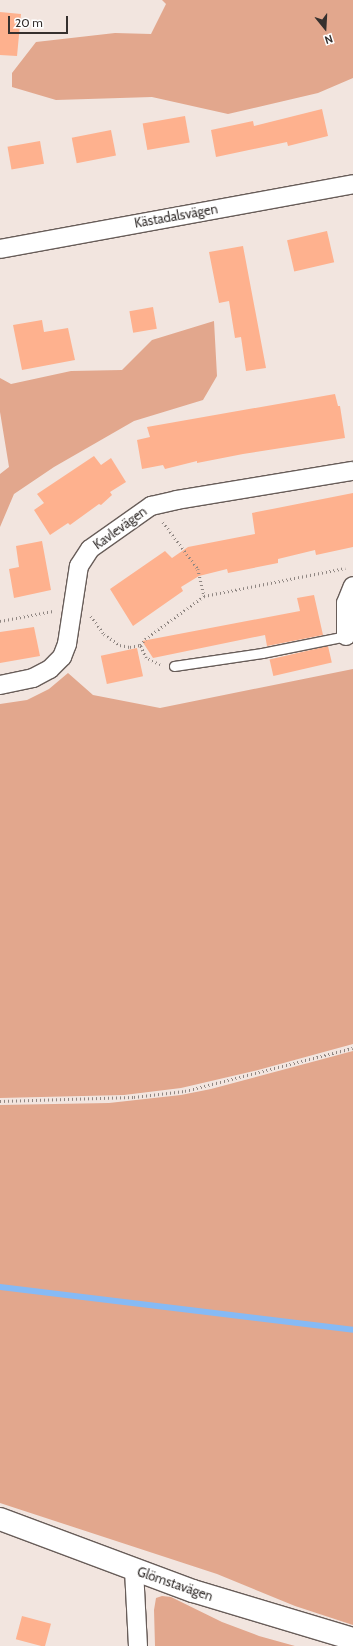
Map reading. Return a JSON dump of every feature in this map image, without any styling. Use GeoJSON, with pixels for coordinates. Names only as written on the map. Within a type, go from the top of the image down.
{"type":"FeatureCollection","features":[{"type":"Feature","properties":{"kind":"main road","name":"Glömstavägen"},"geometry":{"type":"LineString","coordinates":[[0,1519],[193,1591],[353,1640]]}},
{"type":"Feature","properties":{"kind":"street","name":"Kästadalsvägen"},"geometry":{"type":"LineString","coordinates":[[0,249],[353,184]]}},
{"type":"Feature","properties":{"kind":"street","name":"Kavlevägen"},"geometry":{"type":"LineString","coordinates":[[0,684],[33,678],[50,669],[62,657],[67,644],[79,566],[90,549],[150,506],[177,500],[353,471]]}},
{"type":"Feature","properties":{"kind":"street"},"geometry":{"type":"LineString","coordinates":[[346,636],[346,603],[353,586]]}},
{"type":"Feature","properties":{"kind":"street"},"geometry":{"type":"LineString","coordinates":[[134,1570],[138,1646]]}},
{"type":"Feature","properties":{"kind":"lane"},"geometry":{"type":"LineString","coordinates":[[174,666],[262,653],[346,636]]}},
{"type":"Feature","properties":{"kind":"path"},"geometry":{"type":"LineString","coordinates":[[150,506],[198,569],[204,596]]}},
{"type":"Feature","properties":{"kind":"path"},"geometry":{"type":"LineString","coordinates":[[0,621],[83,605],[104,634],[120,645],[130,647],[140,645],[145,638],[204,596],[344,568],[348,569]]}},
{"type":"Feature","properties":{"kind":"path"},"geometry":{"type":"LineString","coordinates":[[140,645],[146,658],[157,665],[174,666]]}},
{"type":"Feature","properties":{"kind":"path"},"geometry":{"type":"LineString","coordinates":[[0,1101],[134,1098],[185,1091],[353,1048]]}},
{"type":"Feature","properties":{"kind":"shaded area"},"geometry":{"type":"Polygon","coordinates":[[[162,0],[353,0],[353,78],[318,93],[228,114],[152,97],[56,100],[12,87],[12,73],[36,42],[115,33],[151,34],[166,4],[162,0]]]}},
{"type":"Feature","properties":{"kind":"shaded area"},"geometry":{"type":"Polygon","coordinates":[[[214,321],[217,376],[203,400],[134,421],[54,467],[14,494],[0,527],[0,474],[9,467],[0,412],[0,378],[11,384],[71,371],[122,370],[152,340],[214,321]]]}},
{"type":"Feature","properties":{"kind":"shaded area"},"geometry":{"type":"Polygon","coordinates":[[[353,669],[353,1044],[258,1070],[181,1088],[124,1095],[0,1098],[0,704],[27,700],[49,689],[68,673],[93,695],[160,708],[353,669]]]}},
{"type":"Feature","properties":{"kind":"shaded area"},"geometry":{"type":"Polygon","coordinates":[[[353,1051],[353,1625],[295,1606],[217,1574],[0,1503],[0,1105],[109,1103],[181,1095],[211,1089],[353,1051]]]}},
{"type":"Feature","properties":{"kind":"shaded area"},"geometry":{"type":"Polygon","coordinates":[[[162,1596],[171,1597],[222,1622],[259,1636],[295,1646],[155,1646],[154,1610],[156,1598],[162,1596]]]}},
{"type":"Feature","properties":{"kind":"building"},"geometry":{"type":"Polygon","coordinates":[[[0,12],[21,14],[17,56],[0,55],[0,12]]]}},
{"type":"Feature","properties":{"kind":"building"},"geometry":{"type":"Polygon","coordinates":[[[322,109],[328,136],[288,146],[287,142],[216,157],[211,130],[253,121],[254,126],[322,109]]]}},
{"type":"Feature","properties":{"kind":"building"},"geometry":{"type":"Polygon","coordinates":[[[185,116],[190,143],[147,150],[143,123],[185,116]]]}},
{"type":"Feature","properties":{"kind":"building"},"geometry":{"type":"Polygon","coordinates":[[[111,130],[116,156],[77,163],[72,138],[111,130]]]}},
{"type":"Feature","properties":{"kind":"building"},"geometry":{"type":"Polygon","coordinates":[[[40,141],[44,164],[11,169],[8,147],[40,141]]]}},
{"type":"Feature","properties":{"kind":"building"},"geometry":{"type":"Polygon","coordinates":[[[327,231],[334,262],[294,271],[287,240],[327,231]]]}},
{"type":"Feature","properties":{"kind":"building"},"geometry":{"type":"Polygon","coordinates":[[[243,246],[266,368],[246,371],[241,337],[235,338],[229,301],[219,303],[209,252],[243,246]]]}},
{"type":"Feature","properties":{"kind":"building"},"geometry":{"type":"Polygon","coordinates":[[[153,307],[157,329],[133,333],[129,311],[153,307]]]}},
{"type":"Feature","properties":{"kind":"building"},"geometry":{"type":"Polygon","coordinates":[[[42,320],[44,332],[68,328],[75,360],[22,370],[13,325],[42,320]]]}},
{"type":"Feature","properties":{"kind":"building"},"geometry":{"type":"Polygon","coordinates":[[[335,394],[338,406],[340,406],[345,438],[243,454],[197,463],[197,461],[165,469],[163,465],[142,469],[137,440],[150,437],[147,427],[335,394]]]}},
{"type":"Feature","properties":{"kind":"building"},"geometry":{"type":"Polygon","coordinates":[[[94,456],[101,465],[111,458],[126,482],[110,492],[112,495],[101,505],[99,504],[70,525],[68,523],[50,535],[34,510],[44,503],[37,494],[94,456]]]}},
{"type":"Feature","properties":{"kind":"building"},"geometry":{"type":"Polygon","coordinates":[[[353,493],[353,547],[316,555],[315,550],[278,559],[278,563],[228,573],[227,569],[199,576],[181,587],[183,591],[133,626],[110,589],[165,551],[172,558],[188,547],[255,534],[252,513],[353,493]]]}},
{"type":"Feature","properties":{"kind":"building"},"geometry":{"type":"Polygon","coordinates":[[[42,541],[51,590],[14,598],[9,569],[19,567],[16,546],[42,541]]]}},
{"type":"Feature","properties":{"kind":"building"},"geometry":{"type":"Polygon","coordinates":[[[314,595],[323,635],[267,646],[265,635],[153,658],[142,641],[300,611],[297,598],[314,595]]]}},
{"type":"Feature","properties":{"kind":"building"},"geometry":{"type":"Polygon","coordinates":[[[34,627],[40,656],[0,663],[0,632],[34,627]]]}},
{"type":"Feature","properties":{"kind":"building"},"geometry":{"type":"Polygon","coordinates":[[[328,646],[332,663],[273,676],[270,659],[328,646]]]}},
{"type":"Feature","properties":{"kind":"building"},"geometry":{"type":"Polygon","coordinates":[[[137,648],[143,676],[107,684],[101,656],[137,648]]]}},
{"type":"Feature","properties":{"kind":"building"},"geometry":{"type":"Polygon","coordinates":[[[22,1616],[51,1624],[45,1646],[16,1639],[22,1616]]]}},
{"type":"Feature","properties":{"kind":"waterway"},"geometry":{"type":"LineString","coordinates":[[0,1287],[353,1330]]}}]}
